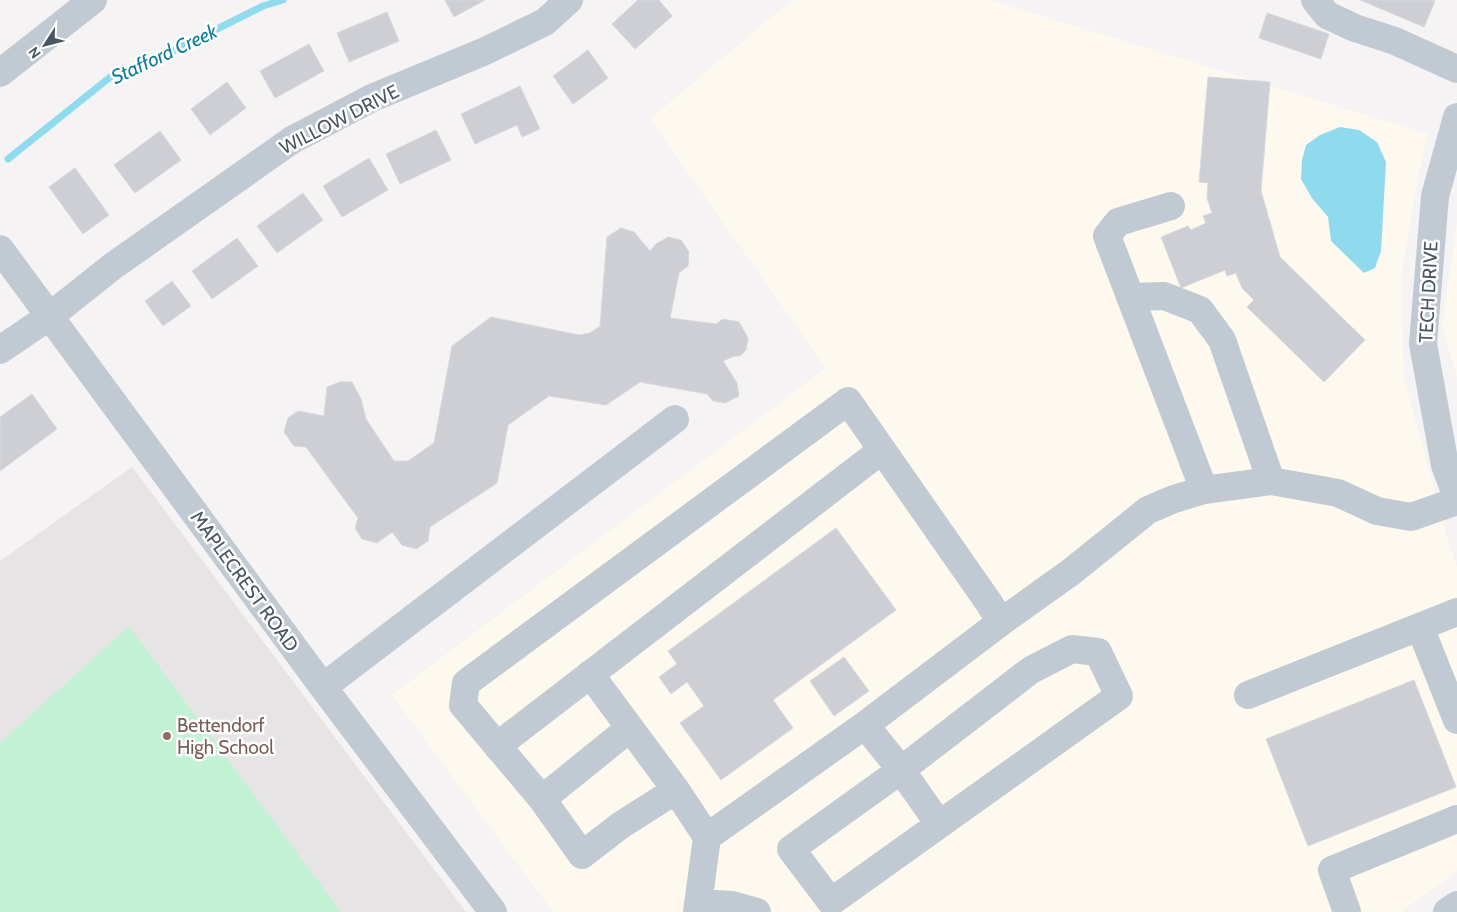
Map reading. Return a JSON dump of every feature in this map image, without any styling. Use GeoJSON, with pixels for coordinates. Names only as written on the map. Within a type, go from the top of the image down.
{"type":"FeatureCollection","features":[{"type":"Feature","properties":{"kind":"street"},"geometry":{"type":"LineString","coordinates":[[0,72],[93,0]]}},
{"type":"Feature","properties":{"kind":"street","name":"WILLOW DRIVE"},"geometry":{"type":"LineString","coordinates":[[0,350],[50,316],[113,266],[292,140],[372,98],[484,52],[545,22],[569,0]]}},
{"type":"Feature","properties":{"kind":"street"},"geometry":{"type":"LineString","coordinates":[[1315,0],[1327,15],[1356,28],[1395,41],[1457,69]]}},
{"type":"Feature","properties":{"kind":"street","name":"TECH DRIVE"},"geometry":{"type":"LineString","coordinates":[[1457,117],[1423,344],[1445,464],[1457,497]]}},
{"type":"Feature","properties":{"kind":"street"},"geometry":{"type":"LineString","coordinates":[[1171,206],[1118,222],[1107,236],[1204,490]]}},
{"type":"Feature","properties":{"kind":"street","name":"MAPLECREST ROAD"},"geometry":{"type":"LineString","coordinates":[[0,249],[323,686],[493,912]]}},
{"type":"Feature","properties":{"kind":"street"},"geometry":{"type":"LineString","coordinates":[[1130,297],[1164,296],[1200,310],[1222,340],[1271,481]]}},
{"type":"Feature","properties":{"kind":"street"},"geometry":{"type":"LineString","coordinates":[[676,790],[621,825],[582,855],[542,799],[463,705],[466,684],[848,401],[1001,622]]}},
{"type":"Feature","properties":{"kind":"street"},"geometry":{"type":"LineString","coordinates":[[323,686],[675,419]]}},
{"type":"Feature","properties":{"kind":"street"},"geometry":{"type":"LineString","coordinates":[[497,746],[882,450]]}},
{"type":"Feature","properties":{"kind":"street"},"geometry":{"type":"LineString","coordinates":[[707,837],[864,725],[1071,572],[1148,510],[1174,499],[1204,490],[1271,481],[1338,493],[1377,511],[1411,517],[1457,501]]}},
{"type":"Feature","properties":{"kind":"street"},"geometry":{"type":"LineString","coordinates":[[1248,695],[1457,612]]}},
{"type":"Feature","properties":{"kind":"street"},"geometry":{"type":"LineString","coordinates":[[1420,627],[1457,720]]}},
{"type":"Feature","properties":{"kind":"street"},"geometry":{"type":"LineString","coordinates":[[1072,649],[1098,652],[1120,696],[939,824],[825,907],[791,849],[901,770],[1031,670],[1072,649]]}},
{"type":"Feature","properties":{"kind":"street"},"geometry":{"type":"LineString","coordinates":[[590,674],[676,790],[707,837],[698,907],[732,905],[757,912]]}},
{"type":"Feature","properties":{"kind":"street"},"geometry":{"type":"LineString","coordinates":[[864,725],[901,770],[939,824]]}},
{"type":"Feature","properties":{"kind":"street"},"geometry":{"type":"LineString","coordinates":[[542,799],[630,728]]}},
{"type":"Feature","properties":{"kind":"street"},"geometry":{"type":"LineString","coordinates":[[1347,912],[1332,870],[1457,819]]}},
{"type":"Feature","properties":{"kind":"street"},"geometry":{"type":"LineString","coordinates":[[1447,912],[1457,905]]}},
{"type":"Feature","properties":{"kind":"shaded area"},"geometry":{"type":"Polygon","coordinates":[[[792,0],[990,0],[1428,134],[1418,176],[1401,278],[1404,378],[1449,545],[1457,567],[1457,871],[1401,912],[553,912],[392,695],[826,368],[650,119],[792,0]]]}},
{"type":"Feature","properties":{"kind":"shaded area"},"geometry":{"type":"Polygon","coordinates":[[[1457,222],[1457,378],[1442,325],[1457,222]]]}},
{"type":"Feature","properties":{"kind":"shaded area","name":"Bettendorf High School"},"geometry":{"type":"Polygon","coordinates":[[[132,467],[466,912],[0,912],[0,561],[132,467]]]}},
{"type":"Feature","properties":{"kind":"green space"},"geometry":{"type":"Polygon","coordinates":[[[129,626],[341,912],[0,912],[0,743],[129,626]]]}},
{"type":"Feature","properties":{"kind":"water"},"geometry":{"type":"Polygon","coordinates":[[[1340,127],[1359,130],[1377,142],[1386,162],[1381,251],[1375,268],[1364,273],[1331,241],[1328,217],[1312,198],[1301,179],[1302,160],[1306,145],[1320,135],[1340,127]]]}},
{"type":"Feature","properties":{"kind":"building"},"geometry":{"type":"Polygon","coordinates":[[[445,0],[485,0],[454,17],[445,0]]]}},
{"type":"Feature","properties":{"kind":"building"},"geometry":{"type":"Polygon","coordinates":[[[638,0],[659,0],[672,16],[635,49],[612,24],[638,0]]]}},
{"type":"Feature","properties":{"kind":"building"},"geometry":{"type":"Polygon","coordinates":[[[1360,0],[1432,0],[1435,1],[1424,27],[1360,0]]]}},
{"type":"Feature","properties":{"kind":"building"},"geometry":{"type":"Polygon","coordinates":[[[387,12],[399,41],[349,62],[337,33],[387,12]]]}},
{"type":"Feature","properties":{"kind":"building"},"geometry":{"type":"Polygon","coordinates":[[[1267,13],[1329,34],[1321,59],[1259,38],[1267,13]]]}},
{"type":"Feature","properties":{"kind":"building"},"geometry":{"type":"Polygon","coordinates":[[[309,44],[324,71],[275,98],[260,71],[309,44]]]}},
{"type":"Feature","properties":{"kind":"building"},"geometry":{"type":"Polygon","coordinates":[[[588,50],[608,78],[573,104],[553,76],[588,50]]]}},
{"type":"Feature","properties":{"kind":"building"},"geometry":{"type":"Polygon","coordinates":[[[1208,77],[1270,82],[1261,191],[1280,257],[1365,340],[1324,382],[1247,307],[1254,300],[1242,288],[1236,273],[1227,276],[1225,270],[1181,288],[1161,237],[1188,226],[1191,230],[1206,223],[1203,216],[1212,213],[1207,198],[1208,183],[1199,182],[1208,77]]]}},
{"type":"Feature","properties":{"kind":"building"},"geometry":{"type":"Polygon","coordinates":[[[227,82],[246,108],[210,135],[191,109],[227,82]]]}},
{"type":"Feature","properties":{"kind":"building"},"geometry":{"type":"Polygon","coordinates":[[[520,86],[540,129],[522,137],[517,125],[475,144],[461,114],[520,86]]]}},
{"type":"Feature","properties":{"kind":"building"},"geometry":{"type":"Polygon","coordinates":[[[436,130],[451,160],[400,184],[386,154],[436,130]]]}},
{"type":"Feature","properties":{"kind":"building"},"geometry":{"type":"Polygon","coordinates":[[[160,131],[181,160],[135,193],[114,165],[160,131]]]}},
{"type":"Feature","properties":{"kind":"building"},"geometry":{"type":"Polygon","coordinates":[[[369,158],[388,190],[342,217],[323,186],[369,158]]]}},
{"type":"Feature","properties":{"kind":"building"},"geometry":{"type":"Polygon","coordinates":[[[75,168],[109,215],[83,234],[49,187],[75,168]]]}},
{"type":"Feature","properties":{"kind":"building"},"geometry":{"type":"Polygon","coordinates":[[[303,193],[323,220],[277,253],[257,226],[303,193]]]}},
{"type":"Feature","properties":{"kind":"building"},"geometry":{"type":"Polygon","coordinates":[[[621,228],[634,232],[650,251],[656,244],[668,237],[681,240],[689,252],[688,266],[679,273],[670,318],[716,324],[723,319],[739,322],[748,338],[746,350],[740,356],[734,356],[723,361],[737,383],[739,396],[725,403],[713,401],[707,394],[640,382],[606,405],[549,396],[508,425],[497,483],[430,527],[428,541],[416,549],[402,545],[392,532],[377,543],[362,539],[355,528],[358,518],[306,447],[294,446],[284,432],[288,418],[298,411],[324,416],[327,387],[340,382],[352,382],[361,399],[366,419],[394,461],[408,461],[434,443],[452,346],[491,317],[579,335],[590,333],[600,326],[607,237],[621,228]]]}},
{"type":"Feature","properties":{"kind":"building"},"geometry":{"type":"Polygon","coordinates":[[[237,238],[258,266],[212,299],[192,271],[237,238]]]}},
{"type":"Feature","properties":{"kind":"building"},"geometry":{"type":"Polygon","coordinates":[[[172,281],[191,306],[163,326],[145,301],[172,281]]]}},
{"type":"Feature","properties":{"kind":"building"},"geometry":{"type":"Polygon","coordinates":[[[32,394],[57,429],[0,471],[0,417],[32,394]]]}},
{"type":"Feature","properties":{"kind":"building"},"geometry":{"type":"Polygon","coordinates":[[[836,528],[896,610],[773,700],[793,728],[721,780],[680,723],[704,706],[687,682],[671,694],[659,677],[677,664],[668,651],[836,528]]]}},
{"type":"Feature","properties":{"kind":"building"},"geometry":{"type":"Polygon","coordinates":[[[844,657],[869,691],[834,716],[810,681],[844,657]]]}},
{"type":"Feature","properties":{"kind":"building"},"geometry":{"type":"Polygon","coordinates":[[[1414,680],[1456,787],[1308,846],[1266,739],[1414,680]]]}},
{"type":"Feature","properties":{"kind":"waterway","name":"Stafford Creek"},"geometry":{"type":"LineString","coordinates":[[8,159],[114,74],[133,71],[263,6],[283,0]]}},
{"type":"Feature","properties":{"kind":"place","name":"Bettendorf High School"},"geometry":{"type":"Point","coordinates":[167,736]}}]}
